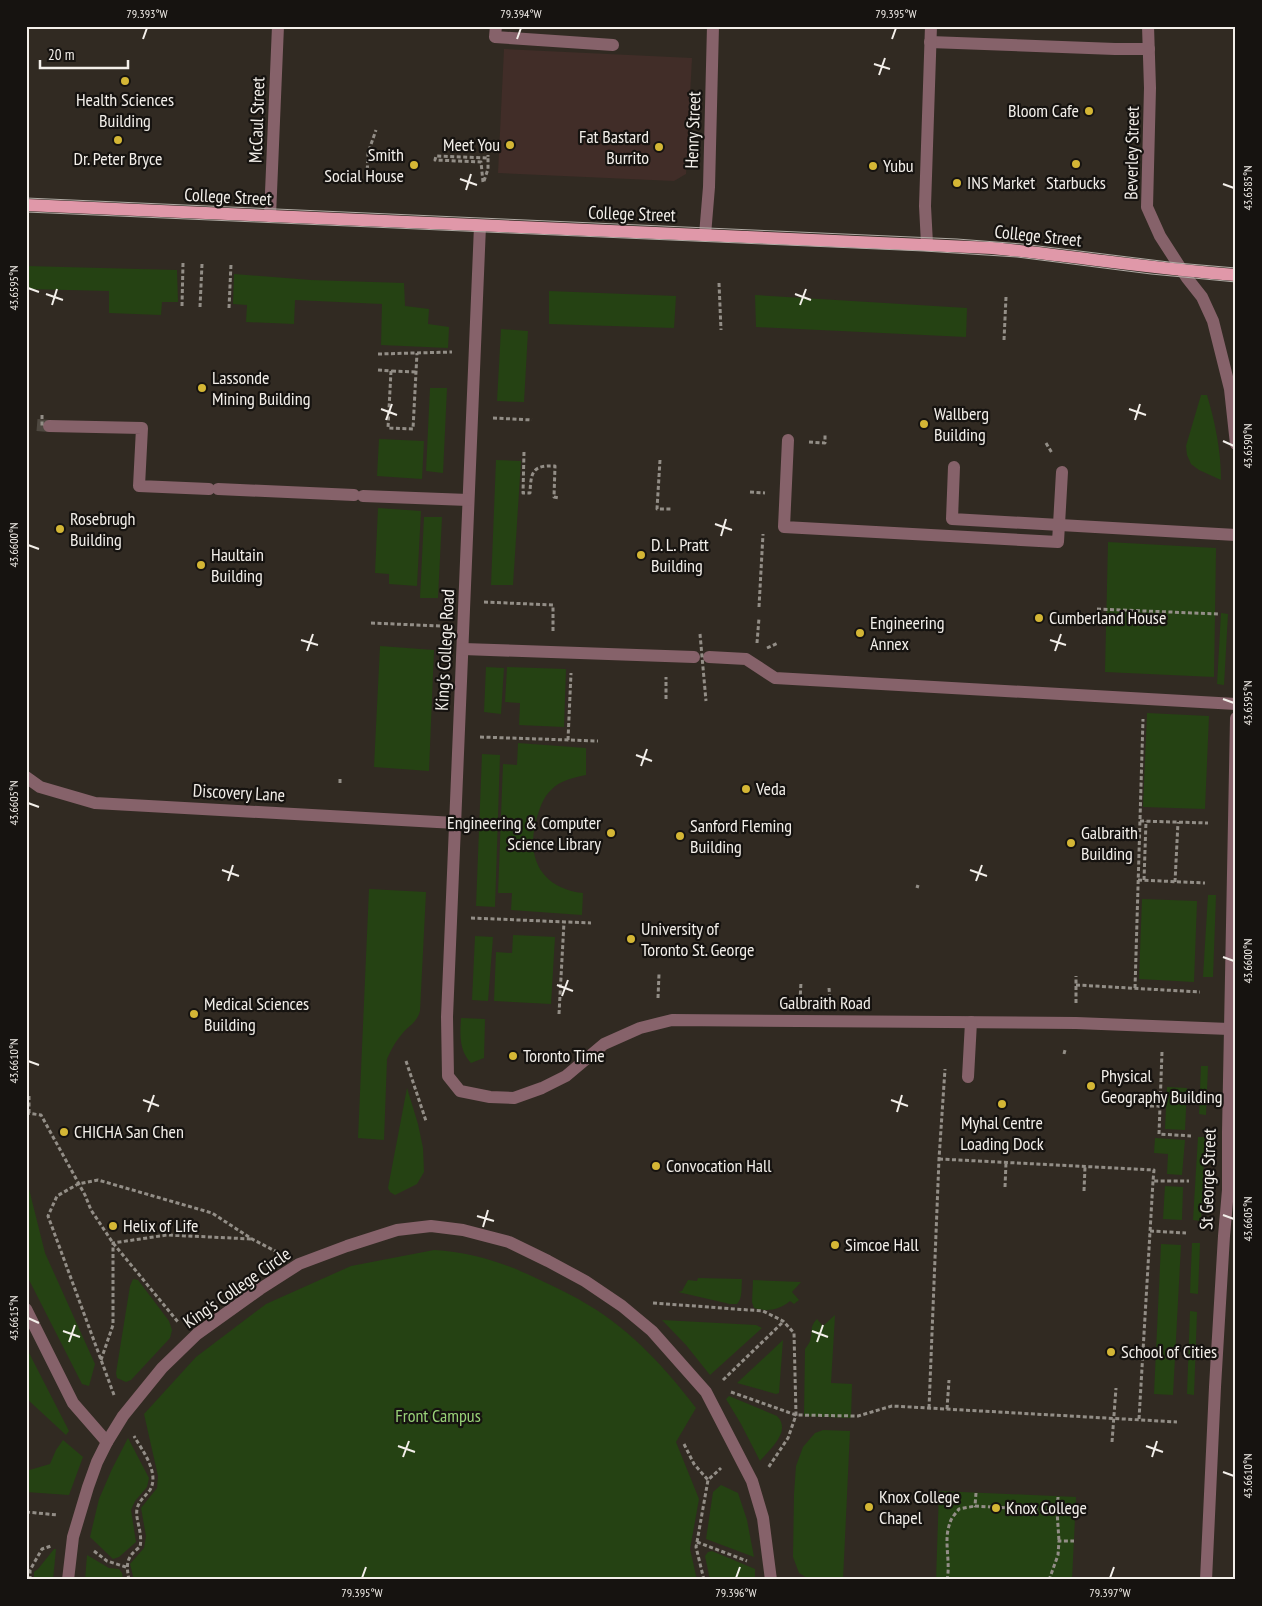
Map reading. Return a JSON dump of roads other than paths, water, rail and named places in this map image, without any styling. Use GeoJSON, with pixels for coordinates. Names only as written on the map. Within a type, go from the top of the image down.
{"type":"FeatureCollection","features":[{"type":"Feature","properties":{"kind":"main road","name":"College Street"},"geometry":{"type":"LineString","coordinates":[[26,205],[927,244],[1035,252],[1182,271],[1236,275]]}},
{"type":"Feature","properties":{"kind":"street","name":"McCaul Street"},"geometry":{"type":"LineString","coordinates":[[270,216],[278,26]]}},
{"type":"Feature","properties":{"kind":"street"},"geometry":{"type":"LineString","coordinates":[[496,26],[495,37],[613,45]]}},
{"type":"Feature","properties":{"kind":"street","name":"Henry Street"},"geometry":{"type":"LineString","coordinates":[[705,234],[709,187],[713,26]]}},
{"type":"Feature","properties":{"kind":"street"},"geometry":{"type":"LineString","coordinates":[[927,244],[925,206],[931,26]]}},
{"type":"Feature","properties":{"kind":"street","name":"Beverley Street"},"geometry":{"type":"LineString","coordinates":[[1148,26],[1150,88],[1148,207],[1160,236],[1182,271]]}},
{"type":"Feature","properties":{"kind":"street"},"geometry":{"type":"LineString","coordinates":[[930,42],[1149,49]]}},
{"type":"Feature","properties":{"kind":"street","name":"King's College Road"},"geometry":{"type":"LineString","coordinates":[[448,1076],[447,1017],[480,226]]}},
{"type":"Feature","properties":{"kind":"street"},"geometry":{"type":"LineString","coordinates":[[1182,271],[1202,297],[1213,321],[1230,389],[1236,444]]}},
{"type":"Feature","properties":{"kind":"street"},"geometry":{"type":"LineString","coordinates":[[46,427],[142,428],[140,486],[468,500]]}},
{"type":"Feature","properties":{"kind":"street"},"geometry":{"type":"LineString","coordinates":[[788,440],[784,527],[1058,542],[1062,472]]}},
{"type":"Feature","properties":{"kind":"street"},"geometry":{"type":"LineString","coordinates":[[954,467],[952,519],[1236,535]]}},
{"type":"Feature","properties":{"kind":"street"},"geometry":{"type":"LineString","coordinates":[[463,648],[694,657]]}},
{"type":"Feature","properties":{"kind":"street"},"geometry":{"type":"LineString","coordinates":[[709,657],[746,659],[775,678],[1236,704]]}},
{"type":"Feature","properties":{"kind":"street","name":"St George Street"},"geometry":{"type":"LineString","coordinates":[[1206,1580],[1224,1236],[1232,1190],[1230,1029],[1236,718]]}},
{"type":"Feature","properties":{"kind":"street","name":"Discovery Lane"},"geometry":{"type":"LineString","coordinates":[[26,777],[40,787],[95,802],[455,823]]}},
{"type":"Feature","properties":{"kind":"street","name":"Galbraith Road"},"geometry":{"type":"LineString","coordinates":[[448,1076],[460,1091],[490,1097],[514,1098],[542,1088],[566,1076],[604,1044],[640,1028],[672,1020],[1095,1024],[1230,1029]]}},
{"type":"Feature","properties":{"kind":"street"},"geometry":{"type":"LineString","coordinates":[[968,1078],[971,1022]]}},
{"type":"Feature","properties":{"kind":"street","name":"King's College Circle"},"geometry":{"type":"LineString","coordinates":[[68,1580],[73,1537],[78,1518],[88,1487],[107,1442],[123,1416],[162,1368],[192,1339],[260,1289],[299,1264],[398,1230],[431,1226],[463,1230],[509,1242],[548,1260],[585,1281],[622,1306],[652,1331],[680,1362],[711,1389],[752,1481],[764,1518],[771,1575]]}},
{"type":"Feature","properties":{"kind":"street"},"geometry":{"type":"LineString","coordinates":[[26,1309],[73,1403],[107,1442]]}},
{"type":"Feature","properties":{"kind":"tunnel"},"geometry":{"type":"LineString","coordinates":[[37,425],[49,426]]}},
{"type":"Feature","properties":{"kind":"tram line"},"geometry":{"type":"LineString","coordinates":[[26,198],[957,239],[1022,244],[1177,263],[1236,268]]}},
{"type":"Feature","properties":{"kind":"tram line"},"geometry":{"type":"LineString","coordinates":[[26,212],[924,251],[1017,257],[1151,274],[1236,282]]}},
{"type":"Feature","properties":{"kind":"place","name":"Health Sciences Building"},"geometry":{"type":"Point","coordinates":[125,81]}},
{"type":"Feature","properties":{"kind":"place","name":"Bloom Cafe"},"geometry":{"type":"Point","coordinates":[1089,111]}},
{"type":"Feature","properties":{"kind":"place","name":"Dr. Peter Bryce"},"geometry":{"type":"Point","coordinates":[118,140]}},
{"type":"Feature","properties":{"kind":"place","name":"Meet You"},"geometry":{"type":"Point","coordinates":[510,145]}},
{"type":"Feature","properties":{"kind":"place","name":"Fat Bastard Burrito"},"geometry":{"type":"Point","coordinates":[659,147]}},
{"type":"Feature","properties":{"kind":"place","name":"Starbucks"},"geometry":{"type":"Point","coordinates":[1076,164]}},
{"type":"Feature","properties":{"kind":"place","name":"Smith Social House"},"geometry":{"type":"Point","coordinates":[414,165]}},
{"type":"Feature","properties":{"kind":"place","name":"Yubu"},"geometry":{"type":"Point","coordinates":[873,166]}},
{"type":"Feature","properties":{"kind":"place","name":"INS Market"},"geometry":{"type":"Point","coordinates":[957,183]}},
{"type":"Feature","properties":{"kind":"place","name":"Lassonde Mining Building"},"geometry":{"type":"Point","coordinates":[202,388]}},
{"type":"Feature","properties":{"kind":"place","name":"Wallberg Building"},"geometry":{"type":"Point","coordinates":[924,424]}},
{"type":"Feature","properties":{"kind":"place","name":"Rosebrugh Building"},"geometry":{"type":"Point","coordinates":[60,529]}},
{"type":"Feature","properties":{"kind":"place","name":"D. L. Pratt Building"},"geometry":{"type":"Point","coordinates":[641,555]}},
{"type":"Feature","properties":{"kind":"place","name":"Haultain Building"},"geometry":{"type":"Point","coordinates":[201,565]}},
{"type":"Feature","properties":{"kind":"place","name":"Cumberland House"},"geometry":{"type":"Point","coordinates":[1039,618]}},
{"type":"Feature","properties":{"kind":"place","name":"Engineering Annex"},"geometry":{"type":"Point","coordinates":[860,633]}},
{"type":"Feature","properties":{"kind":"place","name":"Veda"},"geometry":{"type":"Point","coordinates":[746,789]}},
{"type":"Feature","properties":{"kind":"place","name":"Engineering & Computer Science Library"},"geometry":{"type":"Point","coordinates":[611,833]}},
{"type":"Feature","properties":{"kind":"place","name":"Sanford Fleming Building"},"geometry":{"type":"Point","coordinates":[680,836]}},
{"type":"Feature","properties":{"kind":"place","name":"Galbraith Building"},"geometry":{"type":"Point","coordinates":[1071,843]}},
{"type":"Feature","properties":{"kind":"place","name":"University of Toronto St. George"},"geometry":{"type":"Point","coordinates":[631,939]}},
{"type":"Feature","properties":{"kind":"place","name":"Medical Sciences Building"},"geometry":{"type":"Point","coordinates":[194,1014]}},
{"type":"Feature","properties":{"kind":"place","name":"Toronto Time"},"geometry":{"type":"Point","coordinates":[513,1056]}},
{"type":"Feature","properties":{"kind":"place","name":"Physical Geography Building"},"geometry":{"type":"Point","coordinates":[1091,1086]}},
{"type":"Feature","properties":{"kind":"place","name":"Myhal Centre Loading Dock"},"geometry":{"type":"Point","coordinates":[1002,1104]}},
{"type":"Feature","properties":{"kind":"place","name":"CHICHA San Chen"},"geometry":{"type":"Point","coordinates":[64,1132]}},
{"type":"Feature","properties":{"kind":"place","name":"Convocation Hall"},"geometry":{"type":"Point","coordinates":[656,1166]}},
{"type":"Feature","properties":{"kind":"place","name":"Helix of Life"},"geometry":{"type":"Point","coordinates":[113,1226]}},
{"type":"Feature","properties":{"kind":"place","name":"Simcoe Hall"},"geometry":{"type":"Point","coordinates":[835,1245]}},
{"type":"Feature","properties":{"kind":"place","name":"School of Cities"},"geometry":{"type":"Point","coordinates":[1111,1352]}},
{"type":"Feature","properties":{"kind":"place","name":"Knox College Chapel"},"geometry":{"type":"Point","coordinates":[869,1507]}},
{"type":"Feature","properties":{"kind":"place","name":"Knox College"},"geometry":{"type":"Point","coordinates":[996,1508]}},
{"type":"Feature","properties":{"kind":"park label","name":"Front Campus"},"geometry":{"type":"Point","coordinates":[438,1416]}}]}
